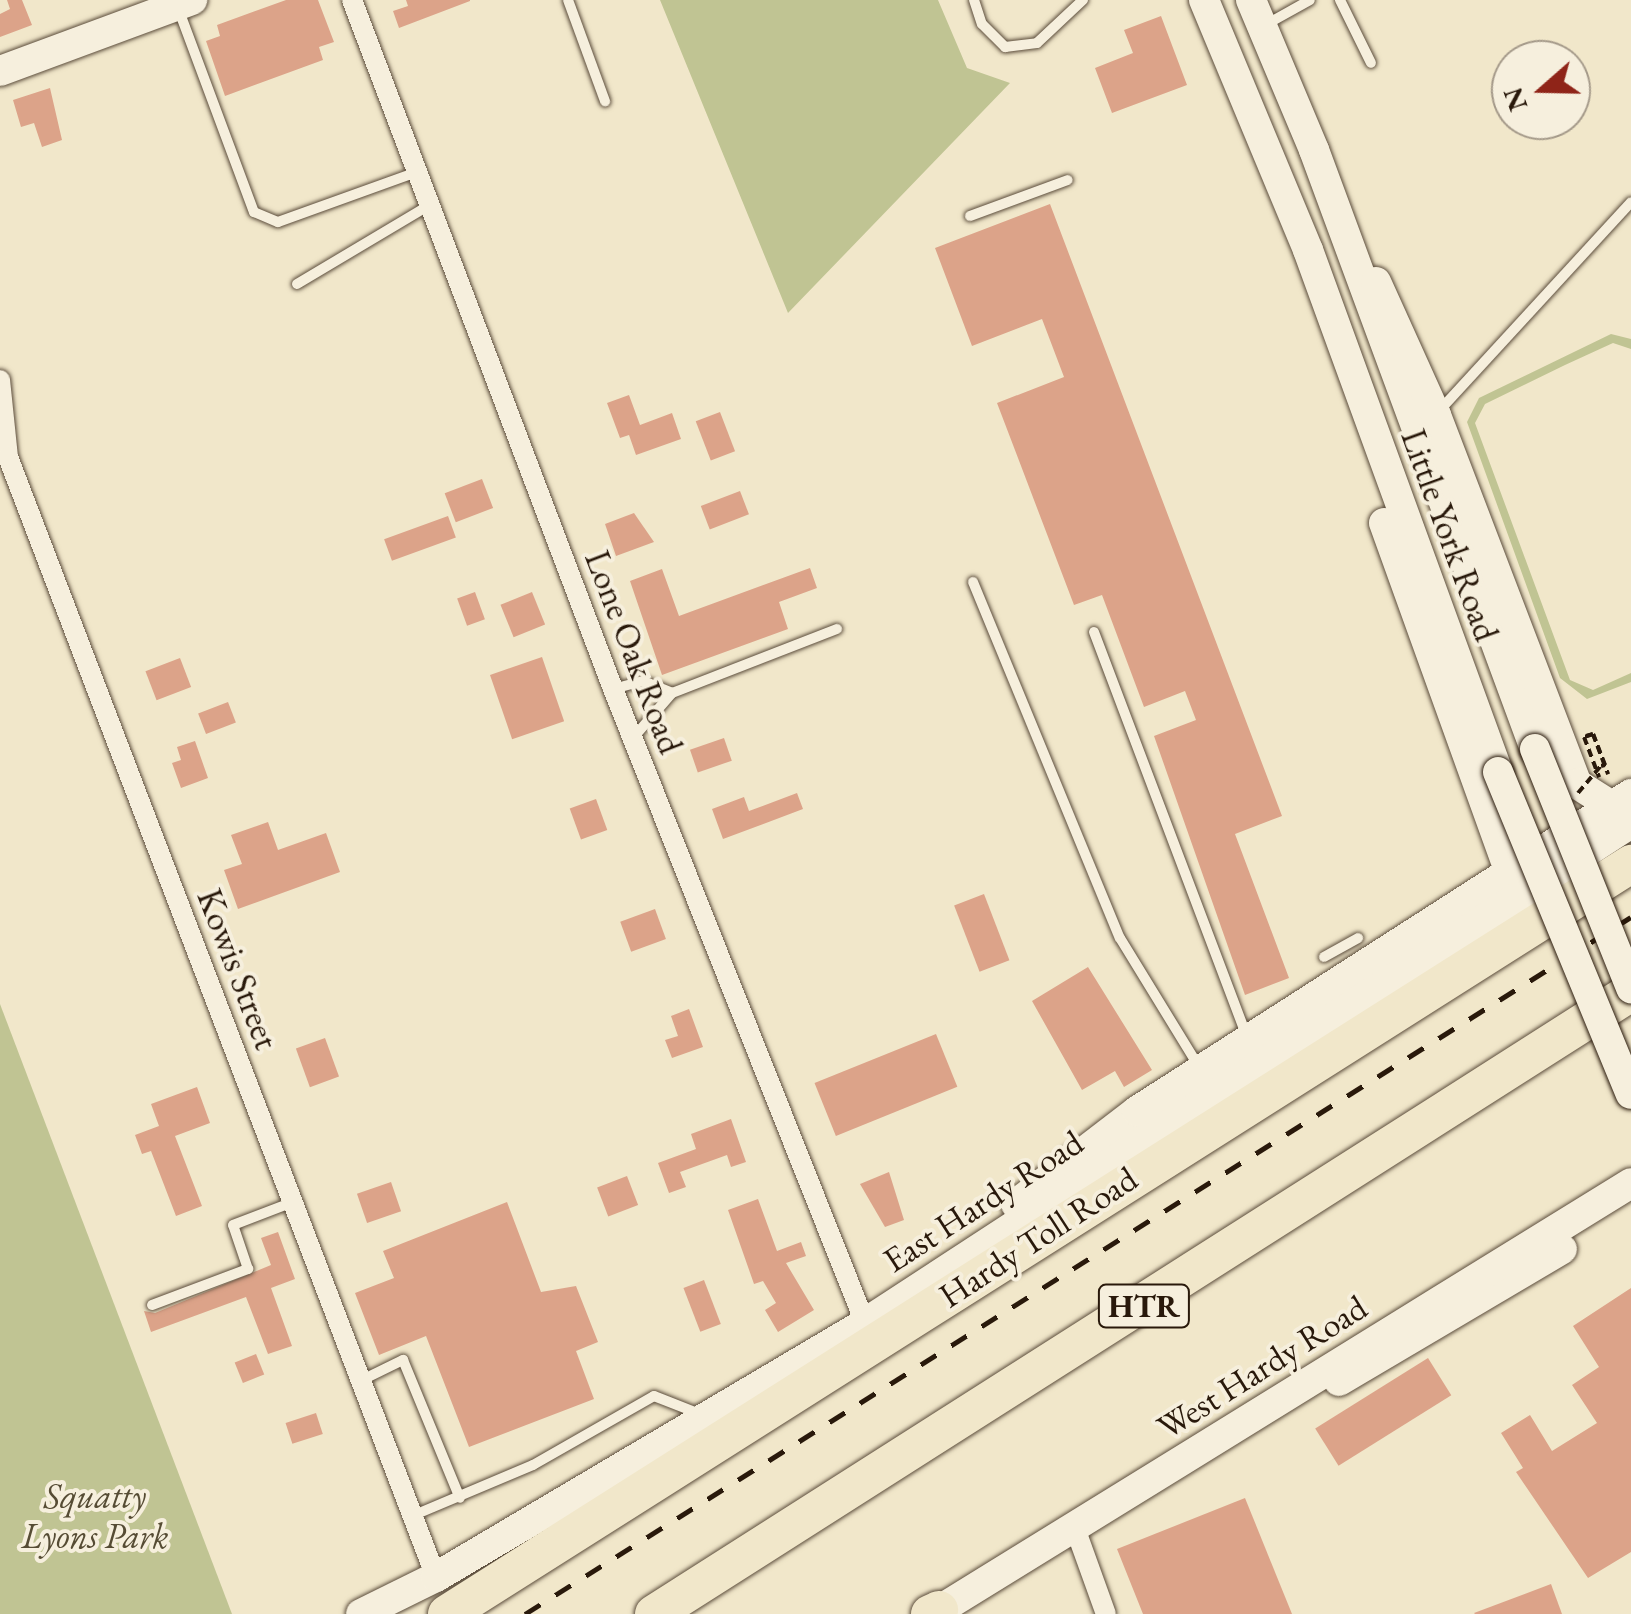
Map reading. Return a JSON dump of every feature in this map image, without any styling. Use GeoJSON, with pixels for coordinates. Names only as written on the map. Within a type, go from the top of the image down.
{"type":"FeatureCollection","features":[{"type":"Feature","properties":{"kind":"highway","name":"Hardy Toll Road"},"geometry":{"type":"LineString","coordinates":[[447,1614],[1631,864]]}},
{"type":"Feature","properties":{"kind":"highway","name":"HTR"},"geometry":{"type":"LineString","coordinates":[[654,1614],[1631,990]]}},
{"type":"Feature","properties":{"kind":"main road","name":"Little York Road"},"geometry":{"type":"LineString","coordinates":[[1204,0],[1308,250],[1498,772],[1524,875],[1631,1094]]}},
{"type":"Feature","properties":{"kind":"main road"},"geometry":{"type":"LineString","coordinates":[[0,71],[184,3]]}},
{"type":"Feature","properties":{"kind":"main road","name":"Little York Road"},"geometry":{"type":"LineString","coordinates":[[1256,13],[1329,191],[1535,749],[1631,990]]}},
{"type":"Feature","properties":{"kind":"main road"},"geometry":{"type":"LineString","coordinates":[[1290,205],[1329,191]]}},
{"type":"Feature","properties":{"kind":"main road"},"geometry":{"type":"LineString","coordinates":[[865,1324],[1070,1158],[1625,808],[1577,784],[1436,414],[1387,298],[1344,234]]}},
{"type":"Feature","properties":{"kind":"main road"},"geometry":{"type":"LineString","coordinates":[[1308,250],[1382,515],[1484,806],[1524,875]]}},
{"type":"Feature","properties":{"kind":"main road"},"geometry":{"type":"LineString","coordinates":[[1484,806],[1501,818],[1536,809],[1562,790],[1568,759]]}},
{"type":"Feature","properties":{"kind":"main road","name":"East Hardy Road"},"geometry":{"type":"LineString","coordinates":[[361,1614],[436,1577],[865,1324],[1359,1000],[1524,875],[1579,854],[1625,808]]}},
{"type":"Feature","properties":{"kind":"main road","name":"West Hardy Road"},"geometry":{"type":"LineString","coordinates":[[934,1613],[1631,1183]]}},
{"type":"Feature","properties":{"kind":"main road"},"geometry":{"type":"LineString","coordinates":[[1257,1413],[1367,1370],[1631,1206]]}},
{"type":"Feature","properties":{"kind":"street","name":"Lone Oak Road"},"geometry":{"type":"LineString","coordinates":[[352,0],[426,206],[613,689],[865,1324]]}},
{"type":"Feature","properties":{"kind":"street","name":"Kowis Street"},"geometry":{"type":"LineString","coordinates":[[0,380],[8,457],[436,1577]]}},
{"type":"Feature","properties":{"kind":"street"},"geometry":{"type":"LineString","coordinates":[[1075,1528],[1106,1614]]}},
{"type":"Feature","properties":{"kind":"lane"},"geometry":{"type":"LineString","coordinates":[[568,0],[605,101]]}},
{"type":"Feature","properties":{"kind":"lane"},"geometry":{"type":"LineString","coordinates":[[974,0],[982,24],[1005,47],[1037,43],[1083,0]]}},
{"type":"Feature","properties":{"kind":"lane"},"geometry":{"type":"LineString","coordinates":[[1256,13],[1310,0]]}},
{"type":"Feature","properties":{"kind":"lane"},"geometry":{"type":"LineString","coordinates":[[1340,0],[1371,63]]}},
{"type":"Feature","properties":{"kind":"lane"},"geometry":{"type":"LineString","coordinates":[[184,3],[254,212],[278,222],[414,173]]}},
{"type":"Feature","properties":{"kind":"lane"},"geometry":{"type":"LineString","coordinates":[[970,216],[1068,180]]}},
{"type":"Feature","properties":{"kind":"lane"},"geometry":{"type":"LineString","coordinates":[[1436,414],[1631,202]]}},
{"type":"Feature","properties":{"kind":"lane"},"geometry":{"type":"LineString","coordinates":[[297,284],[426,206]]}},
{"type":"Feature","properties":{"kind":"lane"},"geometry":{"type":"LineString","coordinates":[[974,582],[1120,938],[1202,1072]]}},
{"type":"Feature","properties":{"kind":"lane"},"geometry":{"type":"LineString","coordinates":[[633,739],[672,692],[837,628]]}},
{"type":"Feature","properties":{"kind":"lane"},"geometry":{"type":"LineString","coordinates":[[1094,632],[1250,1042]]}},
{"type":"Feature","properties":{"kind":"lane"},"geometry":{"type":"LineString","coordinates":[[613,689],[643,681],[672,692]]}},
{"type":"Feature","properties":{"kind":"lane"},"geometry":{"type":"LineString","coordinates":[[1324,956],[1358,938]]}},
{"type":"Feature","properties":{"kind":"lane"},"geometry":{"type":"LineString","coordinates":[[152,1305],[248,1269],[234,1225],[292,1202]]}},
{"type":"Feature","properties":{"kind":"lane"},"geometry":{"type":"LineString","coordinates":[[361,1381],[404,1360],[460,1498]]}},
{"type":"Feature","properties":{"kind":"lane"},"geometry":{"type":"LineString","coordinates":[[412,1516],[460,1498],[654,1396],[706,1418]]}},
{"type":"Feature","properties":{"kind":"path"},"geometry":{"type":"LineString","coordinates":[[1597,776],[1584,737],[1593,734],[1600,766]]}},
{"type":"Feature","properties":{"kind":"path"},"geometry":{"type":"LineString","coordinates":[[1594,734],[1609,774],[1597,776],[1584,737],[1594,734]]}},
{"type":"Feature","properties":{"kind":"green space"},"geometry":{"type":"Polygon","coordinates":[[[660,0],[938,0],[967,68],[1010,83],[788,313],[660,0]]]}},
{"type":"Feature","properties":{"kind":"green space"},"geometry":{"type":"Polygon","coordinates":[[[1611,334],[1631,339],[1631,349],[1613,343],[1565,365],[1485,404],[1475,423],[1570,680],[1593,690],[1631,673],[1631,682],[1587,699],[1560,678],[1467,422],[1479,398],[1611,334]]]}},
{"type":"Feature","properties":{"kind":"green space","name":"Squatty Lyons Park"},"geometry":{"type":"Polygon","coordinates":[[[0,1004],[232,1614],[0,1614],[0,1004]]]}},
{"type":"Feature","properties":{"kind":"building"},"geometry":{"type":"Polygon","coordinates":[[[7,0],[22,0],[32,25],[0,37],[0,14],[10,9],[7,0]]]}},
{"type":"Feature","properties":{"kind":"building"},"geometry":{"type":"Polygon","coordinates":[[[286,0],[318,0],[334,42],[319,47],[323,60],[225,96],[206,41],[220,36],[217,25],[286,0]]]}},
{"type":"Feature","properties":{"kind":"building"},"geometry":{"type":"Polygon","coordinates":[[[406,0],[470,1],[399,28],[393,11],[408,6],[406,0]]]}},
{"type":"Feature","properties":{"kind":"building"},"geometry":{"type":"Polygon","coordinates":[[[1161,16],[1187,85],[1112,113],[1095,68],[1133,53],[1124,30],[1161,16]]]}},
{"type":"Feature","properties":{"kind":"building"},"geometry":{"type":"Polygon","coordinates":[[[50,88],[62,140],[42,147],[34,123],[21,127],[13,100],[50,88]]]}},
{"type":"Feature","properties":{"kind":"building"},"geometry":{"type":"Polygon","coordinates":[[[1050,204],[1282,816],[1235,834],[1289,978],[1245,995],[1154,736],[1196,720],[1185,691],[1144,707],[1102,595],[1074,605],[997,403],[1064,377],[1042,319],[972,346],[935,248],[1050,204]]]}},
{"type":"Feature","properties":{"kind":"building"},"geometry":{"type":"Polygon","coordinates":[[[629,395],[640,425],[672,413],[681,439],[636,455],[629,435],[620,438],[607,403],[629,395]]]}},
{"type":"Feature","properties":{"kind":"building"},"geometry":{"type":"Polygon","coordinates":[[[720,412],[735,451],[711,461],[696,421],[720,412]]]}},
{"type":"Feature","properties":{"kind":"building"},"geometry":{"type":"Polygon","coordinates":[[[482,479],[493,508],[456,522],[445,493],[482,479]]]}},
{"type":"Feature","properties":{"kind":"building"},"geometry":{"type":"Polygon","coordinates":[[[740,491],[749,514],[710,529],[701,506],[740,491]]]}},
{"type":"Feature","properties":{"kind":"building"},"geometry":{"type":"Polygon","coordinates":[[[634,513],[654,542],[616,556],[605,524],[634,513]]]}},
{"type":"Feature","properties":{"kind":"building"},"geometry":{"type":"Polygon","coordinates":[[[448,516],[456,538],[392,561],[384,539],[448,516]]]}},
{"type":"Feature","properties":{"kind":"building"},"geometry":{"type":"Polygon","coordinates":[[[810,568],[817,588],[779,602],[788,629],[662,675],[630,581],[662,569],[679,616],[810,568]]]}},
{"type":"Feature","properties":{"kind":"building"},"geometry":{"type":"Polygon","coordinates":[[[475,592],[485,619],[467,626],[457,598],[475,592]]]}},
{"type":"Feature","properties":{"kind":"building"},"geometry":{"type":"Polygon","coordinates":[[[532,592],[545,624],[514,637],[500,605],[532,592]]]}},
{"type":"Feature","properties":{"kind":"building"},"geometry":{"type":"Polygon","coordinates":[[[542,657],[564,721],[512,739],[490,675],[542,657]]]}},
{"type":"Feature","properties":{"kind":"building"},"geometry":{"type":"Polygon","coordinates":[[[180,658],[191,687],[157,700],[145,671],[180,658]]]}},
{"type":"Feature","properties":{"kind":"building"},"geometry":{"type":"Polygon","coordinates":[[[228,702],[236,723],[206,734],[198,713],[228,702]]]}},
{"type":"Feature","properties":{"kind":"building"},"geometry":{"type":"Polygon","coordinates":[[[724,738],[732,761],[698,772],[690,750],[724,738]]]}},
{"type":"Feature","properties":{"kind":"building"},"geometry":{"type":"Polygon","coordinates":[[[195,741],[208,778],[181,788],[172,763],[181,760],[177,747],[195,741]]]}},
{"type":"Feature","properties":{"kind":"building"},"geometry":{"type":"Polygon","coordinates":[[[797,793],[803,809],[723,839],[712,809],[744,797],[749,811],[797,793]]]}},
{"type":"Feature","properties":{"kind":"building"},"geometry":{"type":"Polygon","coordinates":[[[596,799],[607,830],[581,840],[570,809],[596,799]]]}},
{"type":"Feature","properties":{"kind":"building"},"geometry":{"type":"Polygon","coordinates":[[[268,822],[278,850],[326,833],[340,872],[238,909],[224,870],[242,864],[231,835],[268,822]]]}},
{"type":"Feature","properties":{"kind":"building"},"geometry":{"type":"Polygon","coordinates":[[[984,894],[1009,960],[980,972],[954,905],[984,894]]]}},
{"type":"Feature","properties":{"kind":"building"},"geometry":{"type":"Polygon","coordinates":[[[655,909],[666,939],[631,952],[620,922],[655,909]]]}},
{"type":"Feature","properties":{"kind":"building"},"geometry":{"type":"Polygon","coordinates":[[[1088,967],[1152,1070],[1124,1087],[1115,1071],[1082,1090],[1032,1001],[1088,967]]]}},
{"type":"Feature","properties":{"kind":"building"},"geometry":{"type":"Polygon","coordinates":[[[689,1009],[703,1047],[672,1058],[665,1040],[678,1036],[671,1016],[689,1009]]]}},
{"type":"Feature","properties":{"kind":"building"},"geometry":{"type":"Polygon","coordinates":[[[936,1034],[957,1087],[836,1136],[815,1083],[936,1034]]]}},
{"type":"Feature","properties":{"kind":"building"},"geometry":{"type":"Polygon","coordinates":[[[325,1038],[339,1077],[310,1087],[296,1049],[325,1038]]]}},
{"type":"Feature","properties":{"kind":"building"},"geometry":{"type":"Polygon","coordinates":[[[197,1087],[210,1123],[175,1136],[202,1206],[176,1216],[151,1151],[142,1154],[135,1135],[159,1126],[151,1104],[197,1087]]]}},
{"type":"Feature","properties":{"kind":"building"},"geometry":{"type":"Polygon","coordinates":[[[731,1119],[746,1162],[731,1167],[727,1155],[680,1172],[686,1187],[669,1193],[658,1163],[696,1149],[691,1134],[731,1119]]]}},
{"type":"Feature","properties":{"kind":"building"},"geometry":{"type":"Polygon","coordinates":[[[889,1172],[904,1220],[885,1227],[860,1184],[889,1172]]]}},
{"type":"Feature","properties":{"kind":"building"},"geometry":{"type":"Polygon","coordinates":[[[627,1176],[638,1205],[608,1216],[597,1187],[627,1176]]]}},
{"type":"Feature","properties":{"kind":"building"},"geometry":{"type":"Polygon","coordinates":[[[391,1182],[401,1211],[367,1223],[357,1194],[391,1182]]]}},
{"type":"Feature","properties":{"kind":"building"},"geometry":{"type":"Polygon","coordinates":[[[758,1199],[777,1251],[801,1242],[806,1256],[786,1263],[814,1310],[778,1332],[765,1310],[776,1303],[763,1281],[754,1284],[728,1210],[758,1199]]]}},
{"type":"Feature","properties":{"kind":"building"},"geometry":{"type":"Polygon","coordinates":[[[507,1202],[541,1292],[576,1286],[598,1342],[576,1351],[594,1399],[469,1447],[426,1336],[379,1355],[355,1293],[394,1278],[383,1251],[507,1202]]]}},
{"type":"Feature","properties":{"kind":"building"},"geometry":{"type":"Polygon","coordinates":[[[278,1232],[295,1279],[271,1288],[292,1346],[268,1354],[246,1297],[151,1332],[144,1311],[155,1313],[271,1265],[261,1238],[278,1232]]]}},
{"type":"Feature","properties":{"kind":"building"},"geometry":{"type":"Polygon","coordinates":[[[704,1280],[721,1324],[700,1332],[683,1288],[704,1280]]]}},
{"type":"Feature","properties":{"kind":"building"},"geometry":{"type":"Polygon","coordinates":[[[1631,1288],[1631,1552],[1588,1578],[1516,1472],[1523,1468],[1501,1433],[1530,1415],[1552,1451],[1597,1423],[1572,1385],[1599,1367],[1573,1326],[1631,1288]]]}},
{"type":"Feature","properties":{"kind":"building"},"geometry":{"type":"Polygon","coordinates":[[[256,1354],[264,1374],[243,1383],[235,1363],[256,1354]]]}},
{"type":"Feature","properties":{"kind":"building"},"geometry":{"type":"Polygon","coordinates":[[[1428,1358],[1451,1395],[1339,1466],[1315,1428],[1428,1358]]]}},
{"type":"Feature","properties":{"kind":"building"},"geometry":{"type":"Polygon","coordinates":[[[316,1413],[323,1434],[292,1444],[286,1423],[316,1413]]]}},
{"type":"Feature","properties":{"kind":"building"},"geometry":{"type":"Polygon","coordinates":[[[1245,1498],[1292,1614],[1143,1614],[1117,1549],[1245,1498]]]}},
{"type":"Feature","properties":{"kind":"building"},"geometry":{"type":"Polygon","coordinates":[[[1551,1584],[1562,1614],[1474,1613],[1551,1584]]]}},
{"type":"Feature","properties":{"kind":"railway"},"geometry":{"type":"LineString","coordinates":[[525,1614],[1631,917]]}}]}
